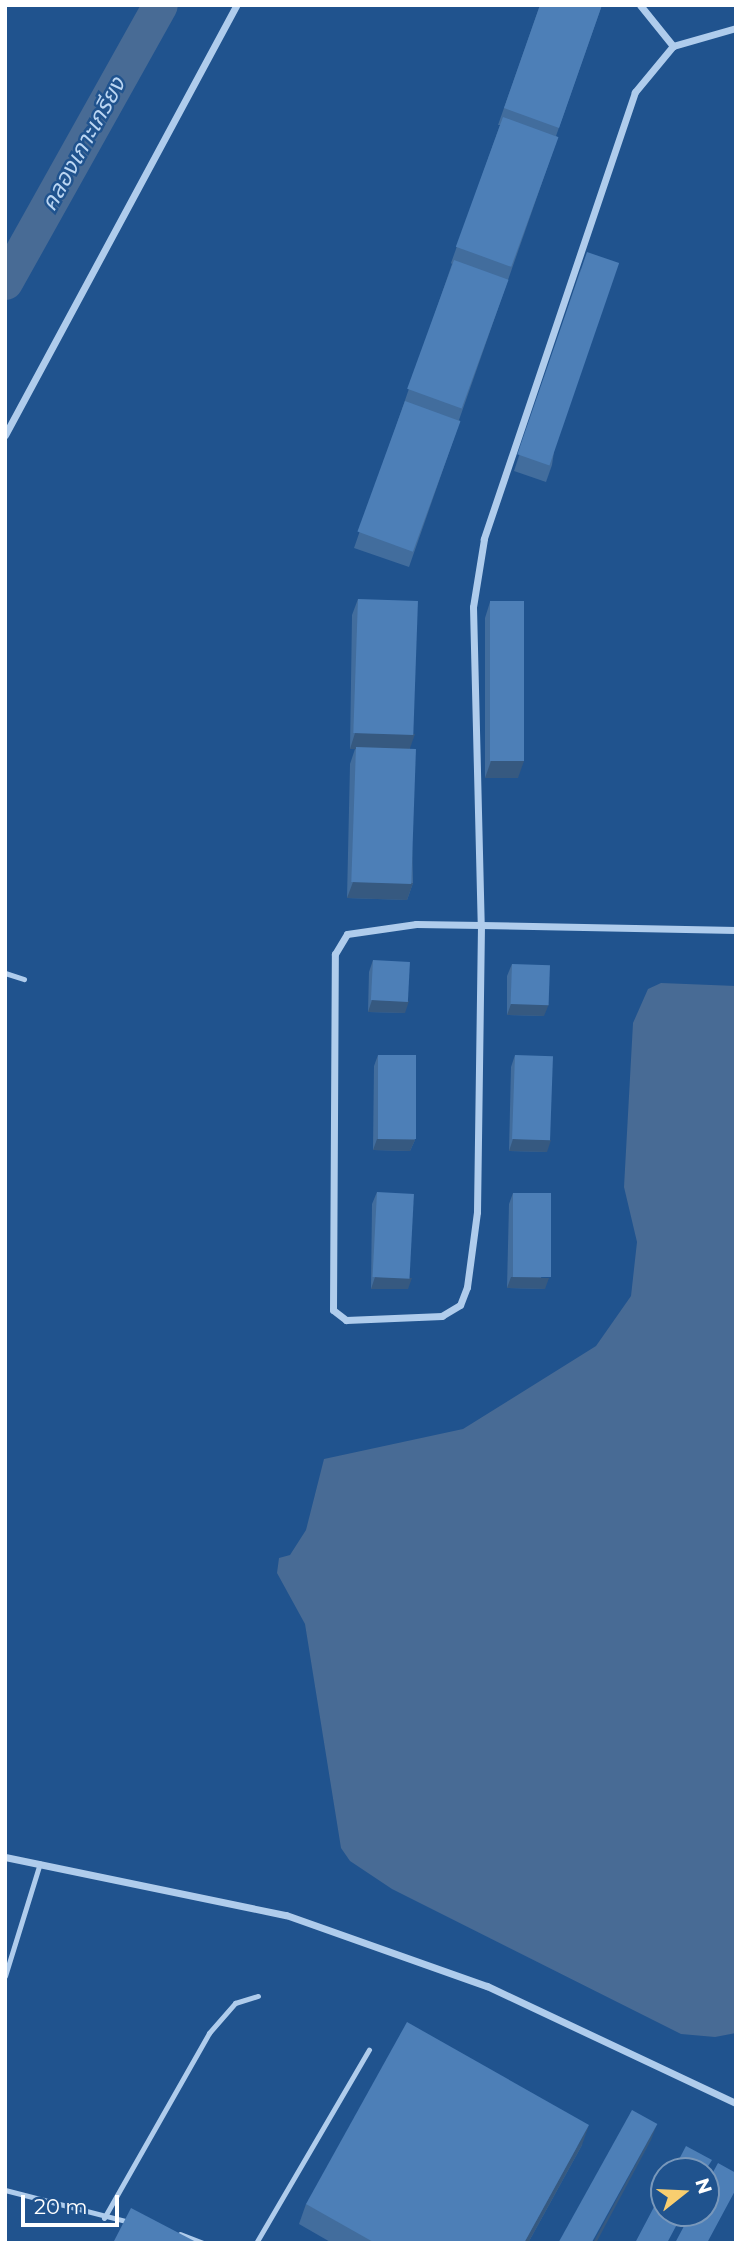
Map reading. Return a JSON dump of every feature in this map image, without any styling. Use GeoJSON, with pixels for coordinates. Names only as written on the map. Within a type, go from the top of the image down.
{"type":"FeatureCollection","features":[{"type":"Feature","properties":{"kind":"street"},"geometry":{"type":"LineString","coordinates":[[5,435],[237,5]]}},
{"type":"Feature","properties":{"kind":"street"},"geometry":{"type":"LineString","coordinates":[[640,5],[673,46]]}},
{"type":"Feature","properties":{"kind":"street"},"geometry":{"type":"LineString","coordinates":[[736,28],[673,46],[650,68],[622,119],[484,539],[473,607],[473,693],[481,925],[477,1212],[467,1287],[460,1306],[442,1316],[346,1320],[333,1310],[330,1292],[335,954],[347,934],[370,927],[481,925],[736,930]]}},
{"type":"Feature","properties":{"kind":"street"},"geometry":{"type":"LineString","coordinates":[[5,1857],[286,1915],[381,1947],[608,2038],[736,2103]]}},
{"type":"Feature","properties":{"kind":"lane"},"geometry":{"type":"LineString","coordinates":[[5,973],[24,979]]}},
{"type":"Feature","properties":{"kind":"lane"},"geometry":{"type":"LineString","coordinates":[[5,1976],[40,1863]]}},
{"type":"Feature","properties":{"kind":"lane"},"geometry":{"type":"LineString","coordinates":[[104,2218],[208,2033],[235,2003],[258,1996]]}},
{"type":"Feature","properties":{"kind":"lane"},"geometry":{"type":"LineString","coordinates":[[256,2243],[369,2050]]}},
{"type":"Feature","properties":{"kind":"lane"},"geometry":{"type":"LineString","coordinates":[[5,2190],[104,2218],[144,2224]]}},
{"type":"Feature","properties":{"kind":"lane"},"geometry":{"type":"LineString","coordinates":[[168,2230],[203,2243]]}},
{"type":"Feature","properties":{"kind":"water"},"geometry":{"type":"Polygon","coordinates":[[[661,983],[736,986],[736,2033],[715,2037],[681,2034],[392,1889],[350,1861],[341,1848],[305,1624],[277,1573],[279,1558],[290,1555],[306,1530],[324,1459],[463,1429],[596,1346],[631,1296],[637,1242],[624,1187],[633,1023],[648,989],[661,983]]]}},
{"type":"Feature","properties":{"kind":"building"},"geometry":{"type":"Polygon","coordinates":[[[540,5],[602,5],[559,128],[504,108],[540,5]]]}},
{"type":"Feature","properties":{"kind":"building"},"geometry":{"type":"Polygon","coordinates":[[[503,117],[558,137],[511,267],[456,247],[503,117]]]}},
{"type":"Feature","properties":{"kind":"building"},"geometry":{"type":"Polygon","coordinates":[[[587,252],[619,263],[549,465],[517,454],[587,252]]]}},
{"type":"Feature","properties":{"kind":"building"},"geometry":{"type":"Polygon","coordinates":[[[454,260],[509,280],[462,409],[407,389],[454,260]]]}},
{"type":"Feature","properties":{"kind":"building"},"geometry":{"type":"Polygon","coordinates":[[[405,401],[460,421],[413,552],[357,532],[405,401]]]}},
{"type":"Feature","properties":{"kind":"building"},"geometry":{"type":"Polygon","coordinates":[[[358,599],[418,601],[413,735],[353,733],[358,599]]]}},
{"type":"Feature","properties":{"kind":"building"},"geometry":{"type":"Polygon","coordinates":[[[490,601],[524,601],[524,761],[490,761],[490,601]]]}},
{"type":"Feature","properties":{"kind":"building"},"geometry":{"type":"Polygon","coordinates":[[[356,747],[416,749],[411,884],[351,882],[356,747]]]}},
{"type":"Feature","properties":{"kind":"building"},"geometry":{"type":"Polygon","coordinates":[[[373,960],[410,962],[408,1002],[371,1000],[373,960]]]}},
{"type":"Feature","properties":{"kind":"building"},"geometry":{"type":"Polygon","coordinates":[[[512,964],[550,965],[549,1005],[511,1004],[512,964]]]}},
{"type":"Feature","properties":{"kind":"building"},"geometry":{"type":"Polygon","coordinates":[[[378,1055],[416,1055],[416,1139],[378,1139],[378,1055]]]}},
{"type":"Feature","properties":{"kind":"building"},"geometry":{"type":"Polygon","coordinates":[[[515,1055],[553,1056],[550,1140],[512,1139],[515,1055]]]}},
{"type":"Feature","properties":{"kind":"building"},"geometry":{"type":"Polygon","coordinates":[[[377,1192],[414,1194],[410,1279],[373,1277],[377,1192]]]}},
{"type":"Feature","properties":{"kind":"building"},"geometry":{"type":"Polygon","coordinates":[[[513,1193],[551,1193],[551,1277],[513,1277],[513,1193]]]}},
{"type":"Feature","properties":{"kind":"building"},"geometry":{"type":"Polygon","coordinates":[[[407,2022],[589,2125],[524,2243],[375,2243],[306,2204],[407,2022]]]}},
{"type":"Feature","properties":{"kind":"building"},"geometry":{"type":"Polygon","coordinates":[[[632,2110],[657,2124],[591,2243],[559,2242],[632,2110]]]}},
{"type":"Feature","properties":{"kind":"building"},"geometry":{"type":"Polygon","coordinates":[[[686,2146],[706,2157],[680,2157],[686,2146]]]}},
{"type":"Feature","properties":{"kind":"building"},"geometry":{"type":"Polygon","coordinates":[[[720,2164],[736,2173],[736,2189],[720,2219],[720,2164]]]}},
{"type":"Feature","properties":{"kind":"building"},"geometry":{"type":"Polygon","coordinates":[[[131,2208],[198,2243],[113,2243],[131,2208]]]}},
{"type":"Feature","properties":{"kind":"building"},"geometry":{"type":"Polygon","coordinates":[[[650,2215],[650,2227],[676,2227],[667,2243],[635,2243],[650,2215]]]}},
{"type":"Feature","properties":{"kind":"building"},"geometry":{"type":"Polygon","coordinates":[[[684,2227],[716,2227],[707,2243],[675,2243],[684,2227]]]}},
{"type":"Feature","properties":{"kind":"waterway","name":"คลองเกาะเกรียง"},"geometry":{"type":"LineString","coordinates":[[5,282],[160,5]]}}]}
